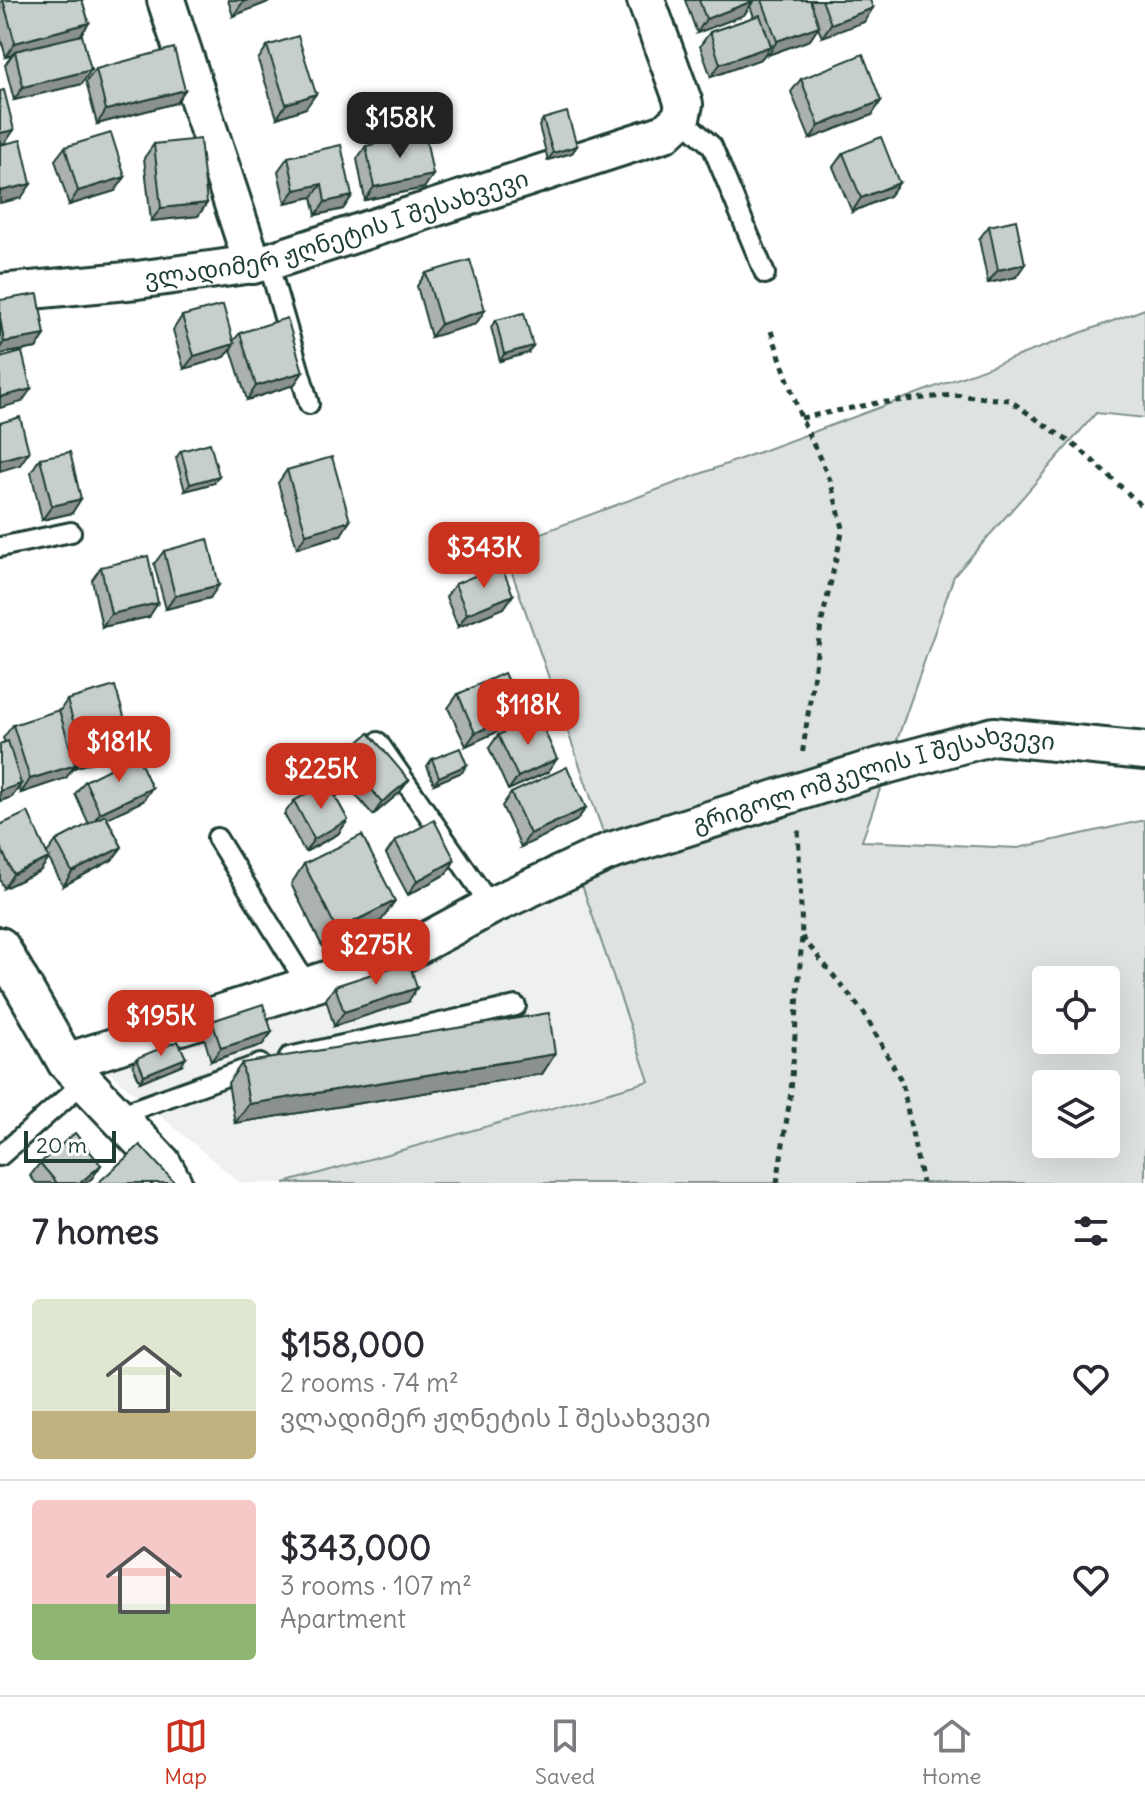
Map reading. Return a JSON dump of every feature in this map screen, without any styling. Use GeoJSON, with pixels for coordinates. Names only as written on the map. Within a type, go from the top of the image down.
{"type":"FeatureCollection","features":[{"type":"Feature","properties":{"kind":"street"},"geometry":{"type":"LineString","coordinates":[[166,0],[261,263]]}},
{"type":"Feature","properties":{"kind":"street"},"geometry":{"type":"LineString","coordinates":[[646,0],[684,104],[673,126]]}},
{"type":"Feature","properties":{"kind":"street","name":"ვლადიმერ ჟღნეტის I შესახვევი"},"geometry":{"type":"LineString","coordinates":[[0,293],[261,263],[673,126]]}},
{"type":"Feature","properties":{"kind":"street","name":"გრიგოლ ოშკელის I შესახვევი"},"geometry":{"type":"LineString","coordinates":[[75,1072],[308,986],[393,959],[491,906],[608,852],[871,769],[994,736],[1145,751]]}},
{"type":"Feature","properties":{"kind":"street"},"geometry":{"type":"LineString","coordinates":[[0,946],[75,1072],[162,1163],[173,1183]]}},
{"type":"Feature","properties":{"kind":"lane"},"geometry":{"type":"LineString","coordinates":[[673,126],[712,146],[765,274]]}},
{"type":"Feature","properties":{"kind":"lane"},"geometry":{"type":"LineString","coordinates":[[261,263],[309,404]]}},
{"type":"Feature","properties":{"kind":"lane"},"geometry":{"type":"LineString","coordinates":[[0,547],[71,532]]}},
{"type":"Feature","properties":{"kind":"lane"},"geometry":{"type":"LineString","coordinates":[[378,742],[491,906]]}},
{"type":"Feature","properties":{"kind":"lane"},"geometry":{"type":"LineString","coordinates":[[217,838],[308,986]]}},
{"type":"Feature","properties":{"kind":"lane"},"geometry":{"type":"LineString","coordinates":[[116,1116],[239,1068],[516,1006]]}},
{"type":"Feature","properties":{"kind":"lane"},"geometry":{"type":"LineString","coordinates":[[0,1156],[75,1072]]}},
{"type":"Feature","properties":{"kind":"path"},"geometry":{"type":"LineString","coordinates":[[801,418],[877,403],[953,395],[1009,400],[1081,450],[1145,509]]}},
{"type":"Feature","properties":{"kind":"path"},"geometry":{"type":"LineString","coordinates":[[802,936],[864,1013],[902,1082],[922,1183]]}},
{"type":"Feature","properties":{"kind":"shaded area"},"geometry":{"type":"Polygon","coordinates":[[[1145,309],[1145,418],[1096,413],[954,576],[862,841],[1018,848],[1145,820],[1145,1183],[284,1183],[649,1081],[581,882],[630,863],[602,829],[503,547],[1145,309]]]}},
{"type":"Feature","properties":{"kind":"shaded area"},"geometry":{"type":"Polygon","coordinates":[[[581,882],[649,1082],[284,1183],[240,1183],[99,1064],[581,882]]]}},
{"type":"Feature","properties":{"kind":"building"},"geometry":{"type":"Polygon","coordinates":[[[3,0],[82,0],[89,23],[15,43],[3,0]]]}},
{"type":"Feature","properties":{"kind":"building"},"geometry":{"type":"Polygon","coordinates":[[[699,0],[752,0],[753,1],[706,19],[699,0]]]}},
{"type":"Feature","properties":{"kind":"building"},"geometry":{"type":"Polygon","coordinates":[[[762,0],[810,0],[819,26],[777,41],[762,0]]]}},
{"type":"Feature","properties":{"kind":"building"},"geometry":{"type":"Polygon","coordinates":[[[822,0],[870,0],[873,8],[831,24],[822,0]]]}},
{"type":"Feature","properties":{"kind":"building"},"geometry":{"type":"Polygon","coordinates":[[[760,15],[771,46],[720,64],[710,32],[760,15]]]}},
{"type":"Feature","properties":{"kind":"building"},"geometry":{"type":"Polygon","coordinates":[[[82,35],[91,70],[23,87],[15,51],[82,35]]]}},
{"type":"Feature","properties":{"kind":"building"},"geometry":{"type":"Polygon","coordinates":[[[298,36],[316,94],[286,104],[267,46],[298,36]]]}},
{"type":"Feature","properties":{"kind":"building"},"geometry":{"type":"Polygon","coordinates":[[[174,48],[185,90],[106,110],[96,69],[174,48]]]}},
{"type":"Feature","properties":{"kind":"building"},"geometry":{"type":"Polygon","coordinates":[[[863,54],[881,101],[819,126],[801,79],[863,54]]]}},
{"type":"Feature","properties":{"kind":"building"},"geometry":{"type":"Polygon","coordinates":[[[4,90],[14,130],[0,133],[0,91],[4,90]]]}},
{"type":"Feature","properties":{"kind":"building"},"geometry":{"type":"Polygon","coordinates":[[[567,112],[577,146],[553,153],[543,119],[567,112]]]}},
{"type":"Feature","properties":{"kind":"building"},"geometry":{"type":"Polygon","coordinates":[[[111,133],[125,177],[78,191],[65,147],[111,133]]]}},
{"type":"Feature","properties":{"kind":"building"},"geometry":{"type":"Polygon","coordinates":[[[425,133],[433,175],[374,187],[366,146],[425,133]]]}},
{"type":"Feature","properties":{"kind":"building"},"geometry":{"type":"Polygon","coordinates":[[[881,137],[899,183],[861,198],[843,153],[881,137]]]}},
{"type":"Feature","properties":{"kind":"building"},"geometry":{"type":"Polygon","coordinates":[[[200,139],[207,203],[161,208],[154,144],[200,139]]]}},
{"type":"Feature","properties":{"kind":"building"},"geometry":{"type":"Polygon","coordinates":[[[21,140],[31,184],[0,191],[0,145],[21,140]]]}},
{"type":"Feature","properties":{"kind":"building"},"geometry":{"type":"Polygon","coordinates":[[[341,145],[352,196],[325,202],[322,184],[295,190],[288,157],[341,145]]]}},
{"type":"Feature","properties":{"kind":"building"},"geometry":{"type":"Polygon","coordinates":[[[1016,220],[1025,264],[998,270],[989,226],[1016,220]]]}},
{"type":"Feature","properties":{"kind":"building"},"geometry":{"type":"Polygon","coordinates":[[[470,260],[485,310],[441,324],[426,273],[470,260]]]}},
{"type":"Feature","properties":{"kind":"building"},"geometry":{"type":"Polygon","coordinates":[[[38,294],[45,335],[4,342],[0,300],[38,294]]]}},
{"type":"Feature","properties":{"kind":"building"},"geometry":{"type":"Polygon","coordinates":[[[223,305],[234,344],[194,356],[182,316],[223,305]]]}},
{"type":"Feature","properties":{"kind":"building"},"geometry":{"type":"Polygon","coordinates":[[[524,313],[533,346],[504,354],[496,320],[524,313]]]}},
{"type":"Feature","properties":{"kind":"building"},"geometry":{"type":"Polygon","coordinates":[[[287,318],[303,372],[256,386],[240,333],[287,318]]]}},
{"type":"Feature","properties":{"kind":"building"},"geometry":{"type":"Polygon","coordinates":[[[22,352],[31,389],[0,397],[0,358],[22,352]]]}},
{"type":"Feature","properties":{"kind":"building"},"geometry":{"type":"Polygon","coordinates":[[[20,417],[29,452],[0,460],[0,423],[20,417]]]}},
{"type":"Feature","properties":{"kind":"building"},"geometry":{"type":"Polygon","coordinates":[[[210,443],[219,476],[190,484],[181,451],[210,443]]]}},
{"type":"Feature","properties":{"kind":"building"},"geometry":{"type":"Polygon","coordinates":[[[70,452],[81,499],[52,506],[40,458],[70,452]]]}},
{"type":"Feature","properties":{"kind":"building"},"geometry":{"type":"Polygon","coordinates":[[[332,457],[350,521],[306,534],[287,470],[332,457]]]}},
{"type":"Feature","properties":{"kind":"building"},"geometry":{"type":"Polygon","coordinates":[[[208,539],[219,585],[175,596],[164,551],[208,539]]]}},
{"type":"Feature","properties":{"kind":"building"},"geometry":{"type":"Polygon","coordinates":[[[148,556],[158,603],[111,614],[101,567],[148,556]]]}},
{"type":"Feature","properties":{"kind":"building"},"geometry":{"type":"Polygon","coordinates":[[[501,565],[513,595],[467,614],[455,584],[501,565]]]}},
{"type":"Feature","properties":{"kind":"building"},"geometry":{"type":"Polygon","coordinates":[[[504,673],[522,712],[475,733],[458,694],[504,673]]]}},
{"type":"Feature","properties":{"kind":"building"},"geometry":{"type":"Polygon","coordinates":[[[115,686],[131,740],[83,754],[67,700],[115,686]]]}},
{"type":"Feature","properties":{"kind":"building"},"geometry":{"type":"Polygon","coordinates":[[[59,710],[75,765],[30,779],[13,725],[59,710]]]}},
{"type":"Feature","properties":{"kind":"building"},"geometry":{"type":"Polygon","coordinates":[[[538,716],[557,759],[518,777],[498,735],[538,716]]]}},
{"type":"Feature","properties":{"kind":"building"},"geometry":{"type":"Polygon","coordinates":[[[369,733],[409,780],[382,802],[358,773],[347,782],[332,765],[369,733]]]}},
{"type":"Feature","properties":{"kind":"building"},"geometry":{"type":"Polygon","coordinates":[[[8,741],[21,784],[0,791],[0,744],[8,741]]]}},
{"type":"Feature","properties":{"kind":"building"},"geometry":{"type":"Polygon","coordinates":[[[460,748],[467,765],[439,777],[432,759],[460,748]]]}},
{"type":"Feature","properties":{"kind":"building"},"geometry":{"type":"Polygon","coordinates":[[[137,755],[152,788],[100,813],[85,781],[137,755]]]}},
{"type":"Feature","properties":{"kind":"building"},"geometry":{"type":"Polygon","coordinates":[[[567,767],[586,808],[530,834],[511,793],[567,767]]]}},
{"type":"Feature","properties":{"kind":"building"},"geometry":{"type":"Polygon","coordinates":[[[327,782],[348,820],[314,839],[294,801],[327,782]]]}},
{"type":"Feature","properties":{"kind":"building"},"geometry":{"type":"Polygon","coordinates":[[[28,812],[49,858],[13,874],[0,846],[0,825],[28,812]]]}},
{"type":"Feature","properties":{"kind":"building"},"geometry":{"type":"Polygon","coordinates":[[[105,815],[122,847],[72,872],[56,841],[105,815]]]}},
{"type":"Feature","properties":{"kind":"building"},"geometry":{"type":"Polygon","coordinates":[[[434,820],[455,860],[417,881],[395,841],[434,820]]]}},
{"type":"Feature","properties":{"kind":"building"},"geometry":{"type":"Polygon","coordinates":[[[362,835],[395,901],[337,930],[304,864],[362,835]]]}},
{"type":"Feature","properties":{"kind":"building"},"geometry":{"type":"Polygon","coordinates":[[[409,962],[417,988],[344,1012],[335,986],[409,962]]]}},
{"type":"Feature","properties":{"kind":"building"},"geometry":{"type":"Polygon","coordinates":[[[263,1004],[272,1032],[221,1048],[212,1021],[263,1004]]]}},
{"type":"Feature","properties":{"kind":"building"},"geometry":{"type":"Polygon","coordinates":[[[549,1013],[555,1054],[249,1104],[242,1063],[549,1013]]]}},
{"type":"Feature","properties":{"kind":"building"},"geometry":{"type":"Polygon","coordinates":[[[178,1041],[186,1058],[144,1075],[137,1058],[178,1041]]]}},
{"type":"Feature","properties":{"kind":"building"},"geometry":{"type":"Polygon","coordinates":[[[75,1133],[101,1165],[80,1183],[57,1183],[40,1163],[75,1133]]]}},
{"type":"Feature","properties":{"kind":"building"},"geometry":{"type":"Polygon","coordinates":[[[140,1145],[175,1183],[98,1183],[140,1145]]]}}]}
